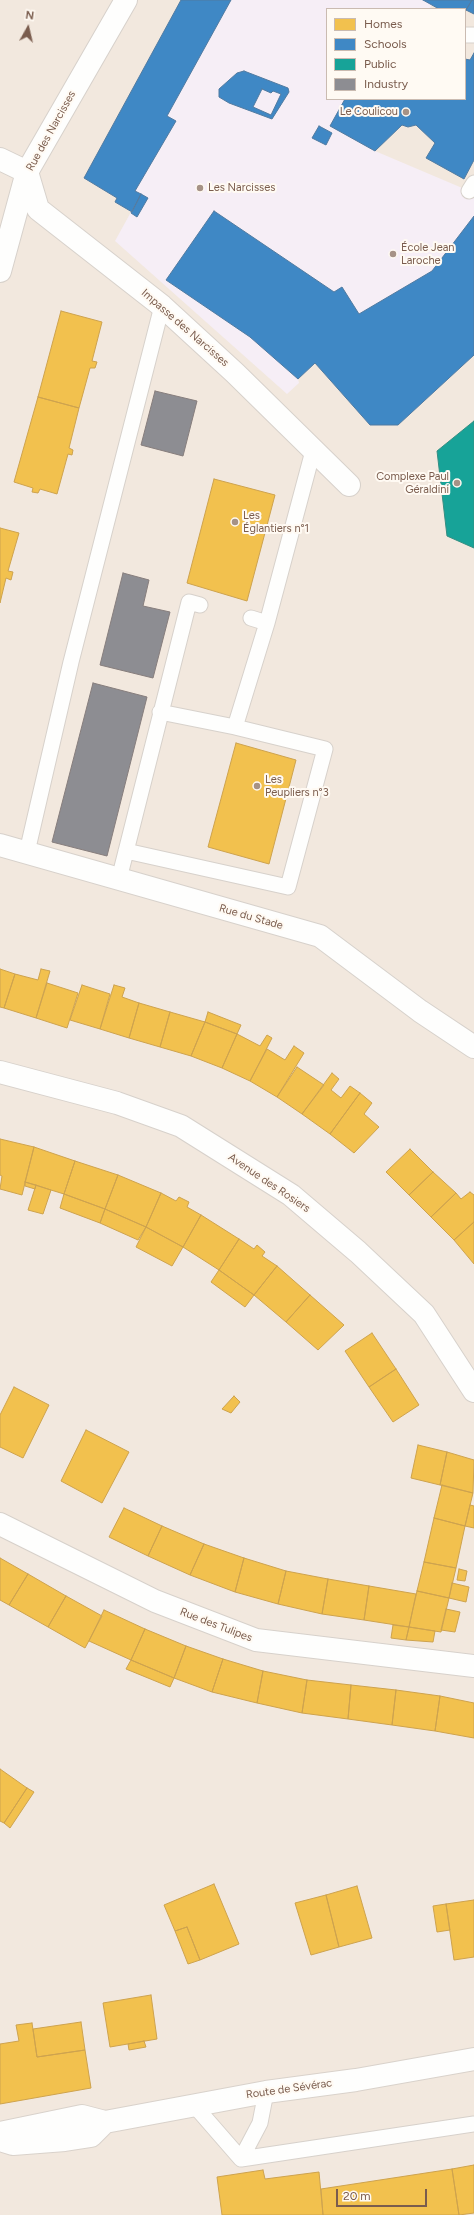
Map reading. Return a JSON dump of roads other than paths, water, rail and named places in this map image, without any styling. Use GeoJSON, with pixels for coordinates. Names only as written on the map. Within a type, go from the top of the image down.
{"type":"FeatureCollection","features":[{"type":"Feature","properties":{"kind":"street","name":"Rue des Narcisses"},"geometry":{"type":"LineString","coordinates":[[0,271],[27,172],[126,0]]}},
{"type":"Feature","properties":{"kind":"street"},"geometry":{"type":"LineString","coordinates":[[0,159],[27,172]]}},
{"type":"Feature","properties":{"kind":"street","name":"Impasse des Narcisses"},"geometry":{"type":"LineString","coordinates":[[27,172],[38,209],[162,306],[235,373],[349,485]]}},
{"type":"Feature","properties":{"kind":"street","name":"Rue du Stade"},"geometry":{"type":"LineString","coordinates":[[0,846],[27,852],[320,936],[420,1011],[474,1047]]}},
{"type":"Feature","properties":{"kind":"street","name":"Avenue des Rosiers"},"geometry":{"type":"LineString","coordinates":[[0,1072],[117,1103],[181,1126],[291,1195],[358,1252],[424,1314],[474,1391]]}},
{"type":"Feature","properties":{"kind":"street","name":"Rue des Tulipes"},"geometry":{"type":"LineString","coordinates":[[0,1524],[155,1601],[256,1640],[474,1666]]}},
{"type":"Feature","properties":{"kind":"street","name":"Route de Sévérac"},"geometry":{"type":"LineString","coordinates":[[0,2133],[82,2116],[106,2122],[266,2092],[363,2078],[474,2059]]}},
{"type":"Feature","properties":{"kind":"street"},"geometry":{"type":"LineString","coordinates":[[0,2140],[13,2144],[91,2136],[106,2122]]}},
{"type":"Feature","properties":{"kind":"lane"},"geometry":{"type":"LineString","coordinates":[[27,852],[71,662],[162,306]]}},
{"type":"Feature","properties":{"kind":"lane"},"geometry":{"type":"LineString","coordinates":[[235,727],[267,623],[313,451]]}},
{"type":"Feature","properties":{"kind":"lane"},"geometry":{"type":"LineString","coordinates":[[119,878],[189,602],[200,605]]}},
{"type":"Feature","properties":{"kind":"lane"},"geometry":{"type":"LineString","coordinates":[[251,618],[267,623]]}},
{"type":"Feature","properties":{"kind":"lane"},"geometry":{"type":"LineString","coordinates":[[126,851],[288,886],[325,749],[235,727],[160,712]]}},
{"type":"Feature","properties":{"kind":"lane"},"geometry":{"type":"LineString","coordinates":[[241,2159],[260,2123],[266,2092]]}},
{"type":"Feature","properties":{"kind":"lane"},"geometry":{"type":"LineString","coordinates":[[194,2105],[241,2159]]}},
{"type":"Feature","properties":{"kind":"lane"},"geometry":{"type":"LineString","coordinates":[[241,2159],[474,2124]]}},
{"type":"Feature","properties":{"kind":"place","name":"Le Coulicou"},"geometry":{"type":"Point","coordinates":[406,112]}},
{"type":"Feature","properties":{"kind":"place","name":"Les Narcisses"},"geometry":{"type":"Point","coordinates":[200,188]}},
{"type":"Feature","properties":{"kind":"place","name":"École Jean Laroche"},"geometry":{"type":"Point","coordinates":[393,254]}},
{"type":"Feature","properties":{"kind":"place","name":"Complexe Paul Géraldini"},"geometry":{"type":"Point","coordinates":[457,483]}},
{"type":"Feature","properties":{"kind":"place","name":"Les Églantiers n°1"},"geometry":{"type":"Point","coordinates":[235,522]}},
{"type":"Feature","properties":{"kind":"place","name":"Les Peupliers n°3"},"geometry":{"type":"Point","coordinates":[257,786]}}]}
